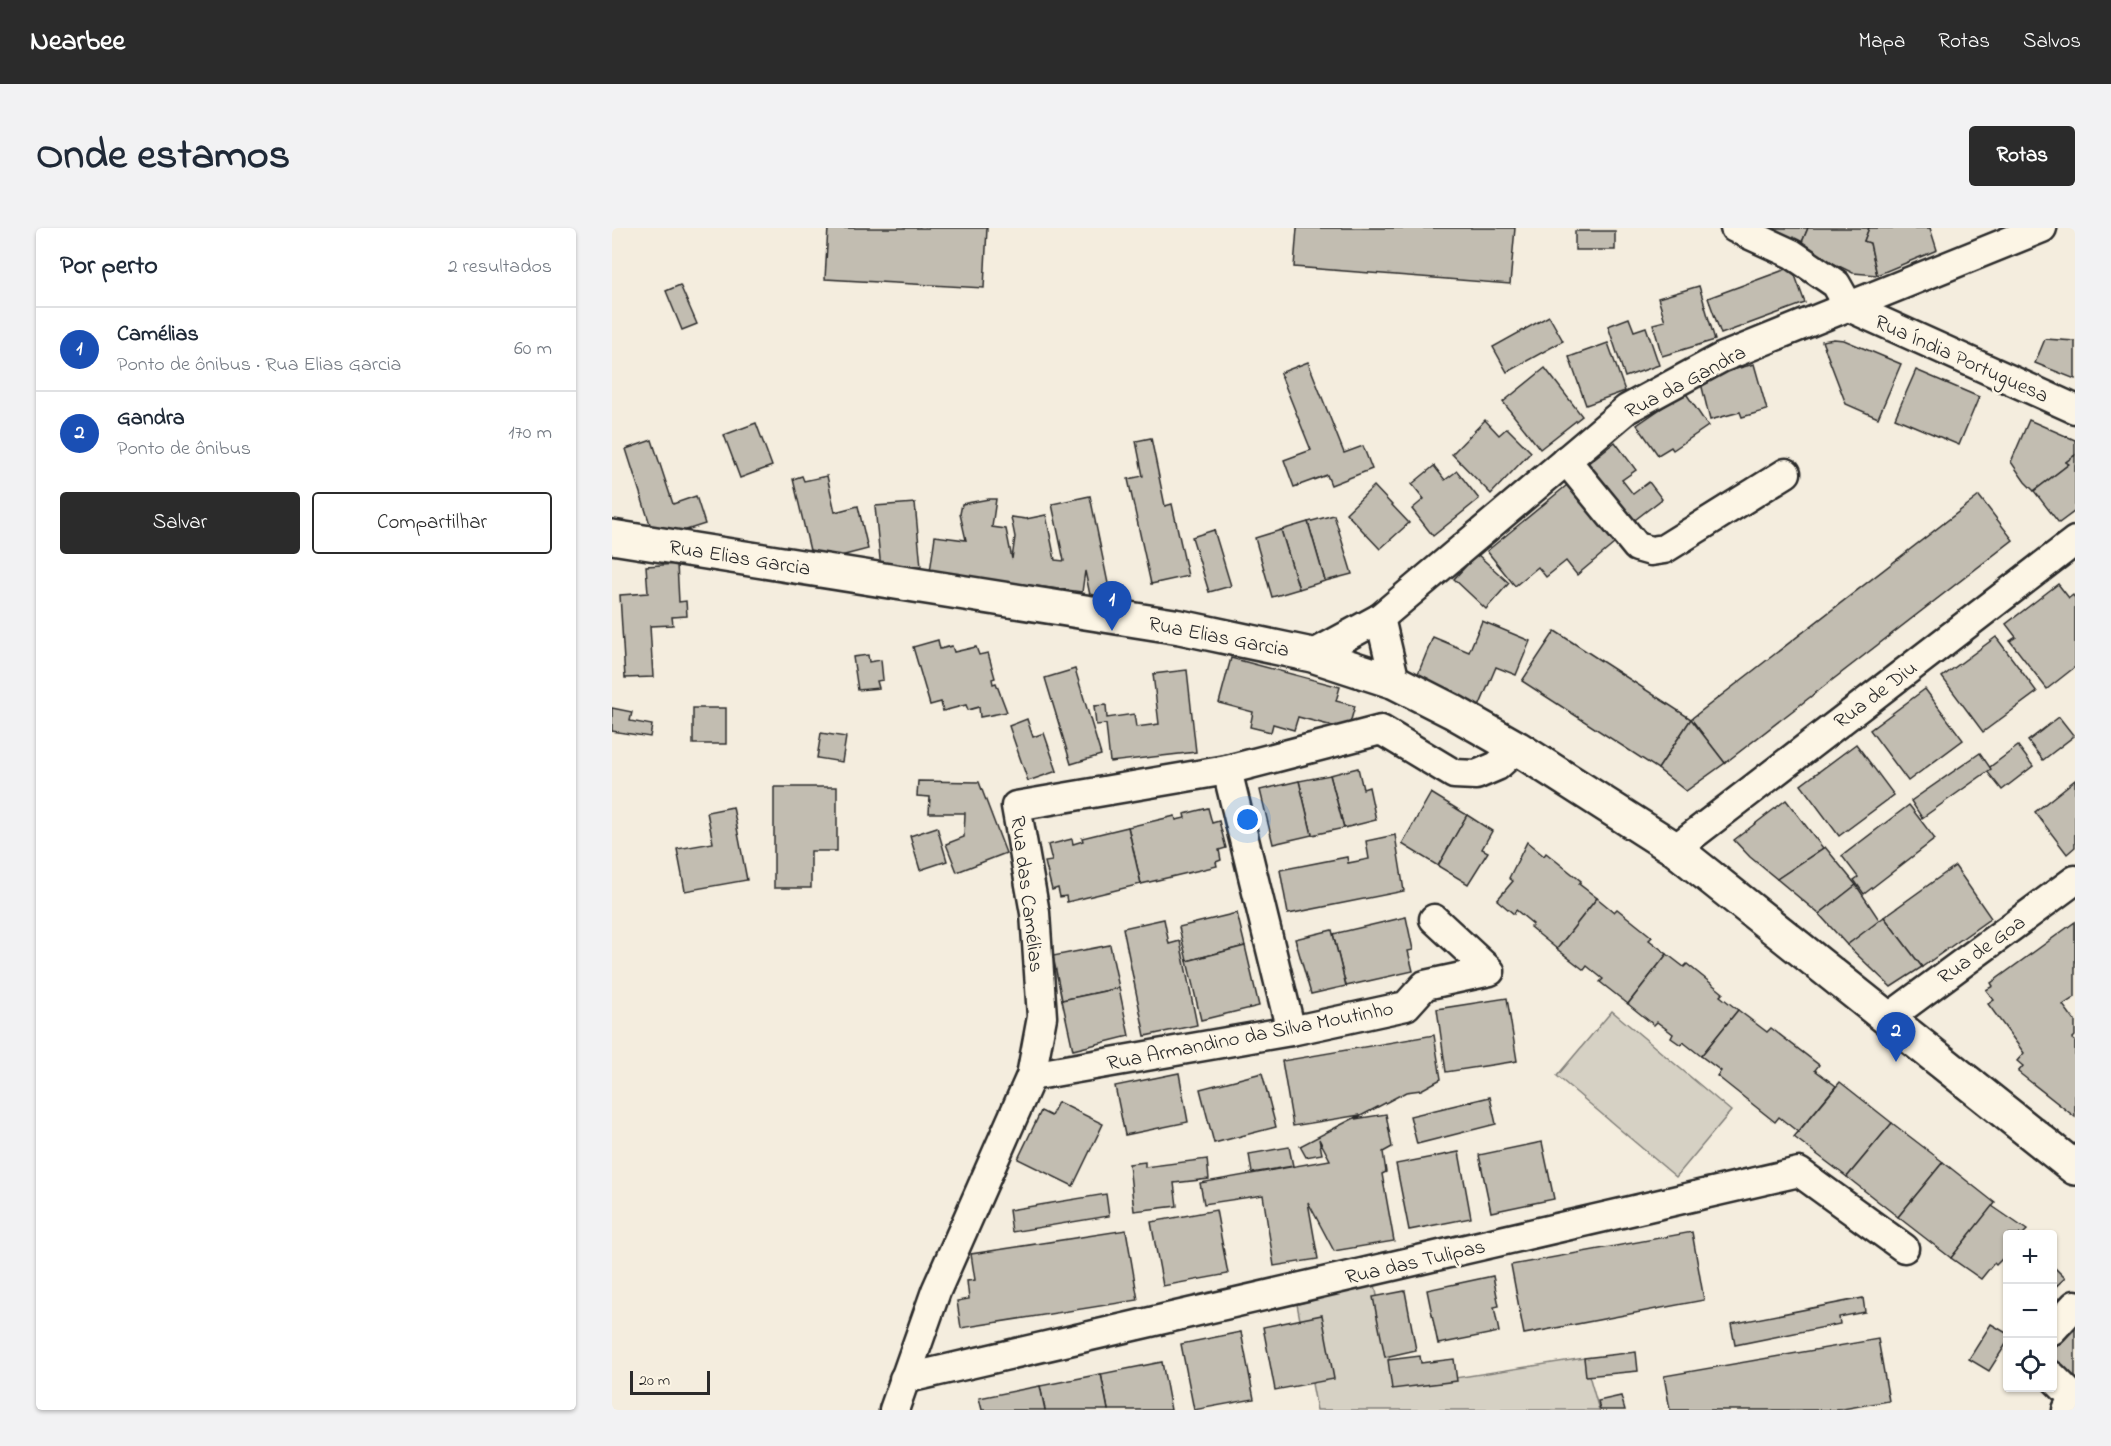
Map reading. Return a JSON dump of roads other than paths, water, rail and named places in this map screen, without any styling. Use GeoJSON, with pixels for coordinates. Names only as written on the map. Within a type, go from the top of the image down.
{"type":"FeatureCollection","features":[{"type":"Feature","properties":{"kind":"main road","name":"Rua Elias Garcia"},"geometry":{"type":"LineString","coordinates":[[612,537],[1180,627],[1312,655],[1395,682],[1517,748],[1675,849],[2075,1168]]}},
{"type":"Feature","properties":{"kind":"street"},"geometry":{"type":"LineString","coordinates":[[1735,228],[1792,254],[1836,284],[1849,307]]}},
{"type":"Feature","properties":{"kind":"street","name":"Rua da Gandra"},"geometry":{"type":"LineString","coordinates":[[1312,655],[1380,618],[1627,409],[1721,358],[2042,228]]}},
{"type":"Feature","properties":{"kind":"street","name":"Rua Índia Portuguesa"},"geometry":{"type":"LineString","coordinates":[[1849,307],[2075,409]]}},
{"type":"Feature","properties":{"kind":"street"},"geometry":{"type":"LineString","coordinates":[[1566,460],[1637,547],[1651,550],[1664,549],[1786,473]]}},
{"type":"Feature","properties":{"kind":"street","name":"Rua de Diu"},"geometry":{"type":"LineString","coordinates":[[1675,849],[2075,541]]}},
{"type":"Feature","properties":{"kind":"street"},"geometry":{"type":"LineString","coordinates":[[1380,618],[1395,682]]}},
{"type":"Feature","properties":{"kind":"street","name":"Rua das Camélias"},"geometry":{"type":"LineString","coordinates":[[894,1410],[936,1291],[1031,1076],[1042,1017],[1035,913],[1016,806],[1227,770],[1381,730],[1454,774],[1476,776],[1497,766],[1517,748]]}},
{"type":"Feature","properties":{"kind":"street"},"geometry":{"type":"LineString","coordinates":[[1227,770],[1291,1031]]}},
{"type":"Feature","properties":{"kind":"street","name":"Rua de Goa"},"geometry":{"type":"LineString","coordinates":[[1887,1019],[2075,880]]}},
{"type":"Feature","properties":{"kind":"street","name":"Rua Armandino da Silva Moutinho"},"geometry":{"type":"LineString","coordinates":[[1031,1076],[1291,1031],[1406,1006],[1425,985],[1490,971],[1434,919]]}},
{"type":"Feature","properties":{"kind":"street","name":"Rua das Tulipas"},"geometry":{"type":"LineString","coordinates":[[904,1379],[1799,1172],[1904,1248]]}},
{"type":"Feature","properties":{"kind":"street"},"geometry":{"type":"LineString","coordinates":[[2057,1325],[2075,1305]]}},
{"type":"Feature","properties":{"kind":"street"},"geometry":{"type":"LineString","coordinates":[[2057,1381],[2073,1397],[2067,1410]]}},
{"type":"Feature","properties":{"kind":"place","name":"Camélias"},"geometry":{"type":"Point","coordinates":[1112,631]}},
{"type":"Feature","properties":{"kind":"place","name":"Gandra"},"geometry":{"type":"Point","coordinates":[1896,1062]}}]}
